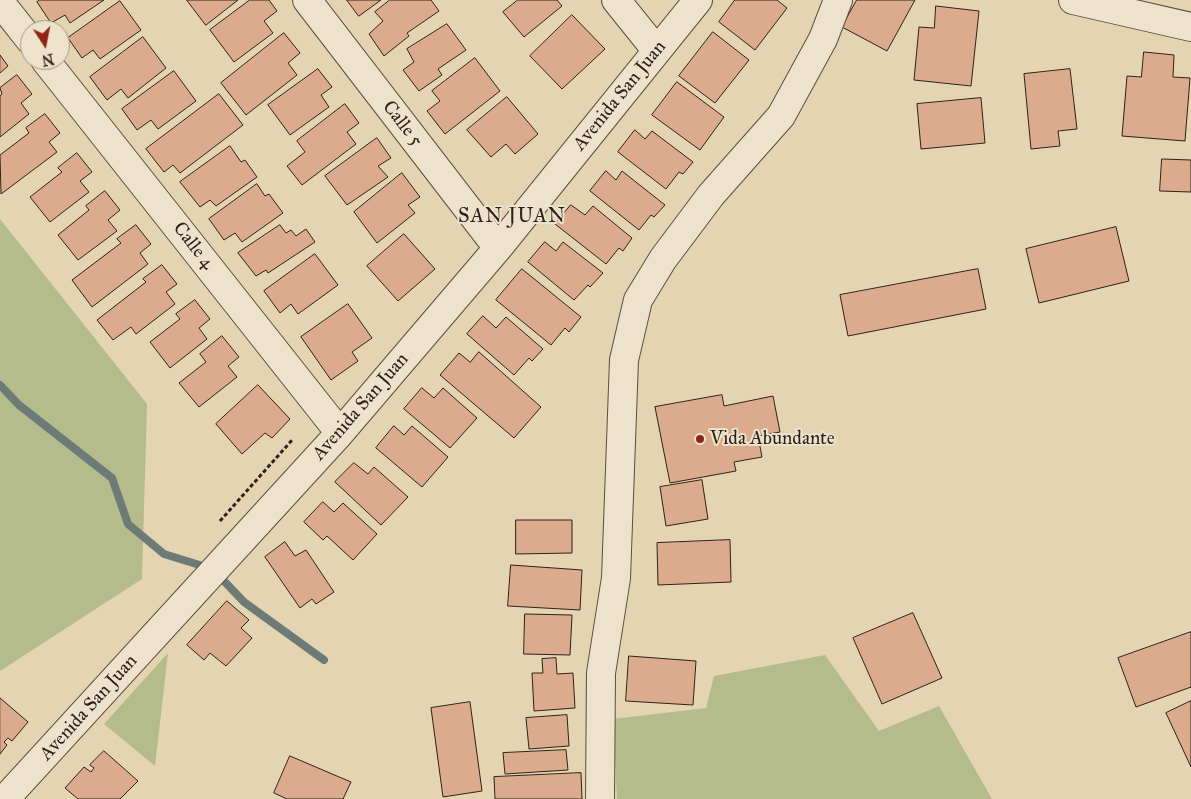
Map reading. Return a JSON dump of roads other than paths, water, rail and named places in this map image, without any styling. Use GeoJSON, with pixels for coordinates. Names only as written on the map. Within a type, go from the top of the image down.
{"type":"FeatureCollection","features":[{"type":"Feature","properties":{"kind":"street","name":"Calle 5"},"geometry":{"type":"LineString","coordinates":[[307,0],[498,248]]}},
{"type":"Feature","properties":{"kind":"street"},"geometry":{"type":"LineString","coordinates":[[616,0],[657,51]]}},
{"type":"Feature","properties":{"kind":"street","name":"Avenida San Juan"},"geometry":{"type":"LineString","coordinates":[[5,799],[340,433],[498,248],[698,0]]}},
{"type":"Feature","properties":{"kind":"street"},"geometry":{"type":"LineString","coordinates":[[600,799],[601,673],[616,578],[624,360],[638,300],[663,259],[711,195],[781,116],[823,40],[838,0]]}},
{"type":"Feature","properties":{"kind":"street"},"geometry":{"type":"LineString","coordinates":[[1073,0],[1191,27]]}},
{"type":"Feature","properties":{"kind":"street"},"geometry":{"type":"LineString","coordinates":[[0,2],[20,27]]}},
{"type":"Feature","properties":{"kind":"street","name":"Calle 4"},"geometry":{"type":"LineString","coordinates":[[54,70],[340,433]]}},
{"type":"Feature","properties":{"kind":"waterway"},"geometry":{"type":"LineString","coordinates":[[0,385],[19,405],[112,478],[128,524],[164,554],[206,567],[224,581],[244,602],[324,660]]}},
{"type":"Feature","properties":{"kind":"place","name":"Vida Abundante"},"geometry":{"type":"Point","coordinates":[700,439]}},
{"type":"Feature","properties":{"kind":"district","name":"SAN JUAN"},"geometry":{"type":"Point","coordinates":[512,217]}}]}
